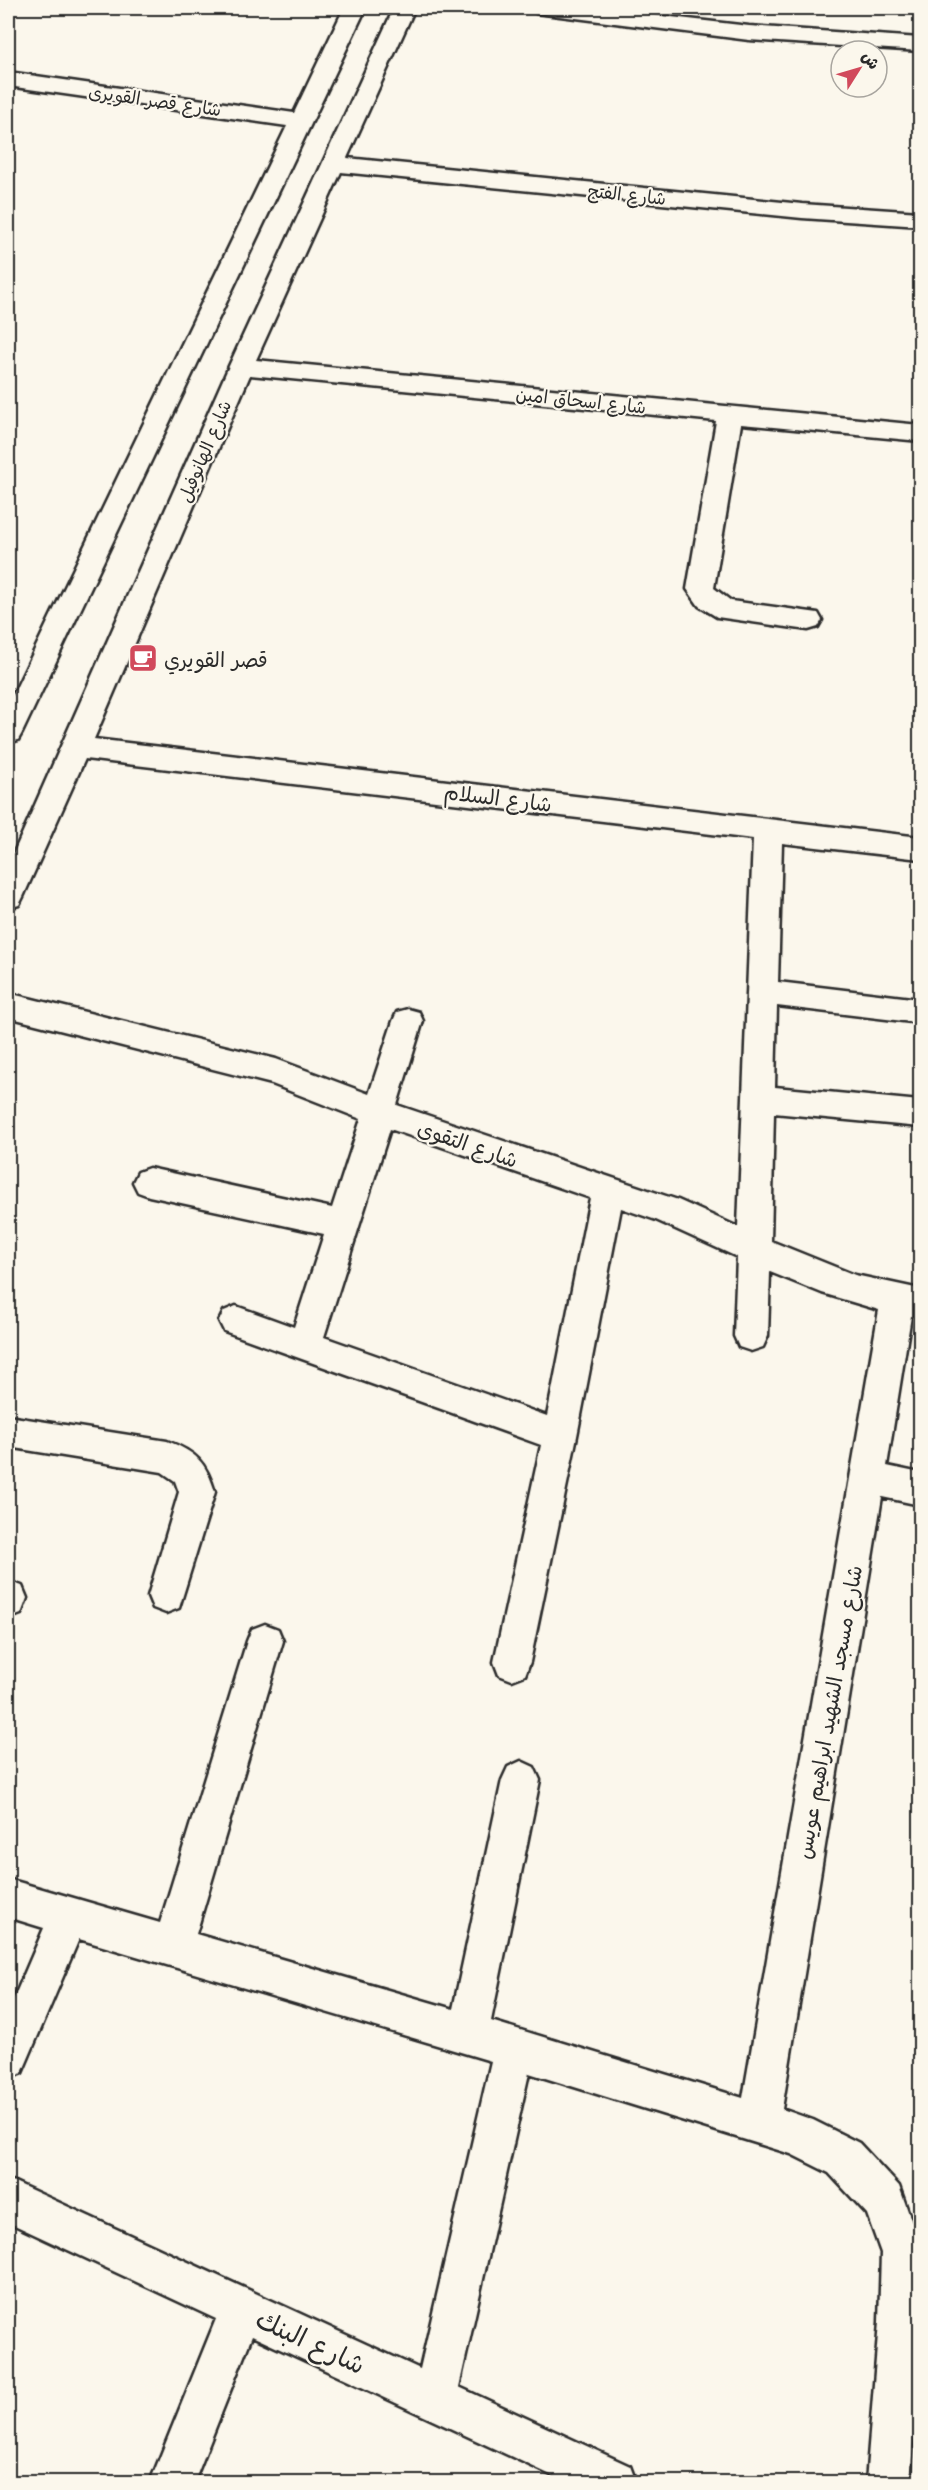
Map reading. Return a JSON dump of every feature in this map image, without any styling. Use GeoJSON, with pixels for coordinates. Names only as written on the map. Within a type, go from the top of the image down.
{"type":"FeatureCollection","features":[{"type":"Feature","properties":{"kind":"street"},"geometry":{"type":"LineString","coordinates":[[8,734],[354,8]]}},
{"type":"Feature","properties":{"kind":"street","name":"شارع الهانوفيل"},"geometry":{"type":"LineString","coordinates":[[8,897],[76,747],[241,366],[404,8]]}},
{"type":"Feature","properties":{"kind":"street"},"geometry":{"type":"LineString","coordinates":[[544,8],[749,33],[921,45]]}},
{"type":"Feature","properties":{"kind":"street","name":"شارع قصر القويرى"},"geometry":{"type":"LineString","coordinates":[[8,79],[302,121]]}},
{"type":"Feature","properties":{"kind":"street","name":"شارع الفتح"},"geometry":{"type":"LineString","coordinates":[[334,164],[802,211],[921,219]]}},
{"type":"Feature","properties":{"kind":"street","name":"شارع اسحاق امين"},"geometry":{"type":"LineString","coordinates":[[241,366],[921,433]]}},
{"type":"Feature","properties":{"kind":"street"},"geometry":{"type":"LineString","coordinates":[[730,414],[700,589],[716,606],[728,610],[808,620]]}},
{"type":"Feature","properties":{"kind":"street","name":"شارع السلام"},"geometry":{"type":"LineString","coordinates":[[76,747],[921,848]]}},
{"type":"Feature","properties":{"kind":"street"},"geometry":{"type":"LineString","coordinates":[[751,1336],[768,830]]}},
{"type":"Feature","properties":{"kind":"street"},"geometry":{"type":"LineString","coordinates":[[763,992],[921,1011]]}},
{"type":"Feature","properties":{"kind":"street","name":"شارع التقوى"},"geometry":{"type":"LineString","coordinates":[[8,1005],[252,1065],[707,1227],[754,1250],[829,1279],[909,1302]]}},
{"type":"Feature","properties":{"kind":"street"},"geometry":{"type":"LineString","coordinates":[[305,1345],[408,1022]]}},
{"type":"Feature","properties":{"kind":"street"},"geometry":{"type":"LineString","coordinates":[[759,1098],[921,1114]]}},
{"type":"Feature","properties":{"kind":"street"},"geometry":{"type":"LineString","coordinates":[[149,1182],[343,1224]]}},
{"type":"Feature","properties":{"kind":"street"},"geometry":{"type":"LineString","coordinates":[[512,1662],[560,1436],[608,1191]]}},
{"type":"Feature","properties":{"kind":"street","name":"شارع مسجد الشهيد ابراهيم عويس"},"geometry":{"type":"LineString","coordinates":[[759,2123],[867,1478],[909,1302]]}},
{"type":"Feature","properties":{"kind":"street"},"geometry":{"type":"LineString","coordinates":[[236,1321],[560,1436]]}},
{"type":"Feature","properties":{"kind":"street"},"geometry":{"type":"LineString","coordinates":[[8,1432],[167,1458],[183,1465],[192,1475],[197,1492],[166,1596]]}},
{"type":"Feature","properties":{"kind":"street"},"geometry":{"type":"LineString","coordinates":[[867,1478],[921,1489]]}},
{"type":"Feature","properties":{"kind":"street"},"geometry":{"type":"LineString","coordinates":[[173,1946],[265,1641]]}},
{"type":"Feature","properties":{"kind":"street"},"geometry":{"type":"LineString","coordinates":[[468,2034],[520,1780]]}},
{"type":"Feature","properties":{"kind":"street"},"geometry":{"type":"LineString","coordinates":[[8,1898],[468,2034],[798,2135],[844,2158],[884,2201],[902,2253],[901,2322],[888,2482]]}},
{"type":"Feature","properties":{"kind":"street"},"geometry":{"type":"LineString","coordinates":[[8,2059],[69,1915]]}},
{"type":"Feature","properties":{"kind":"street"},"geometry":{"type":"LineString","coordinates":[[435,2399],[514,2049]]}},
{"type":"Feature","properties":{"kind":"street","name":"شارع البنك"},"geometry":{"type":"LineString","coordinates":[[8,2200],[614,2482]]}},
{"type":"Feature","properties":{"kind":"street"},"geometry":{"type":"LineString","coordinates":[[171,2482],[241,2309]]}},
{"type":"Feature","properties":{"kind":"place","name":"قصر القويري"},"geometry":{"type":"Point","coordinates":[143,658]}}]}
